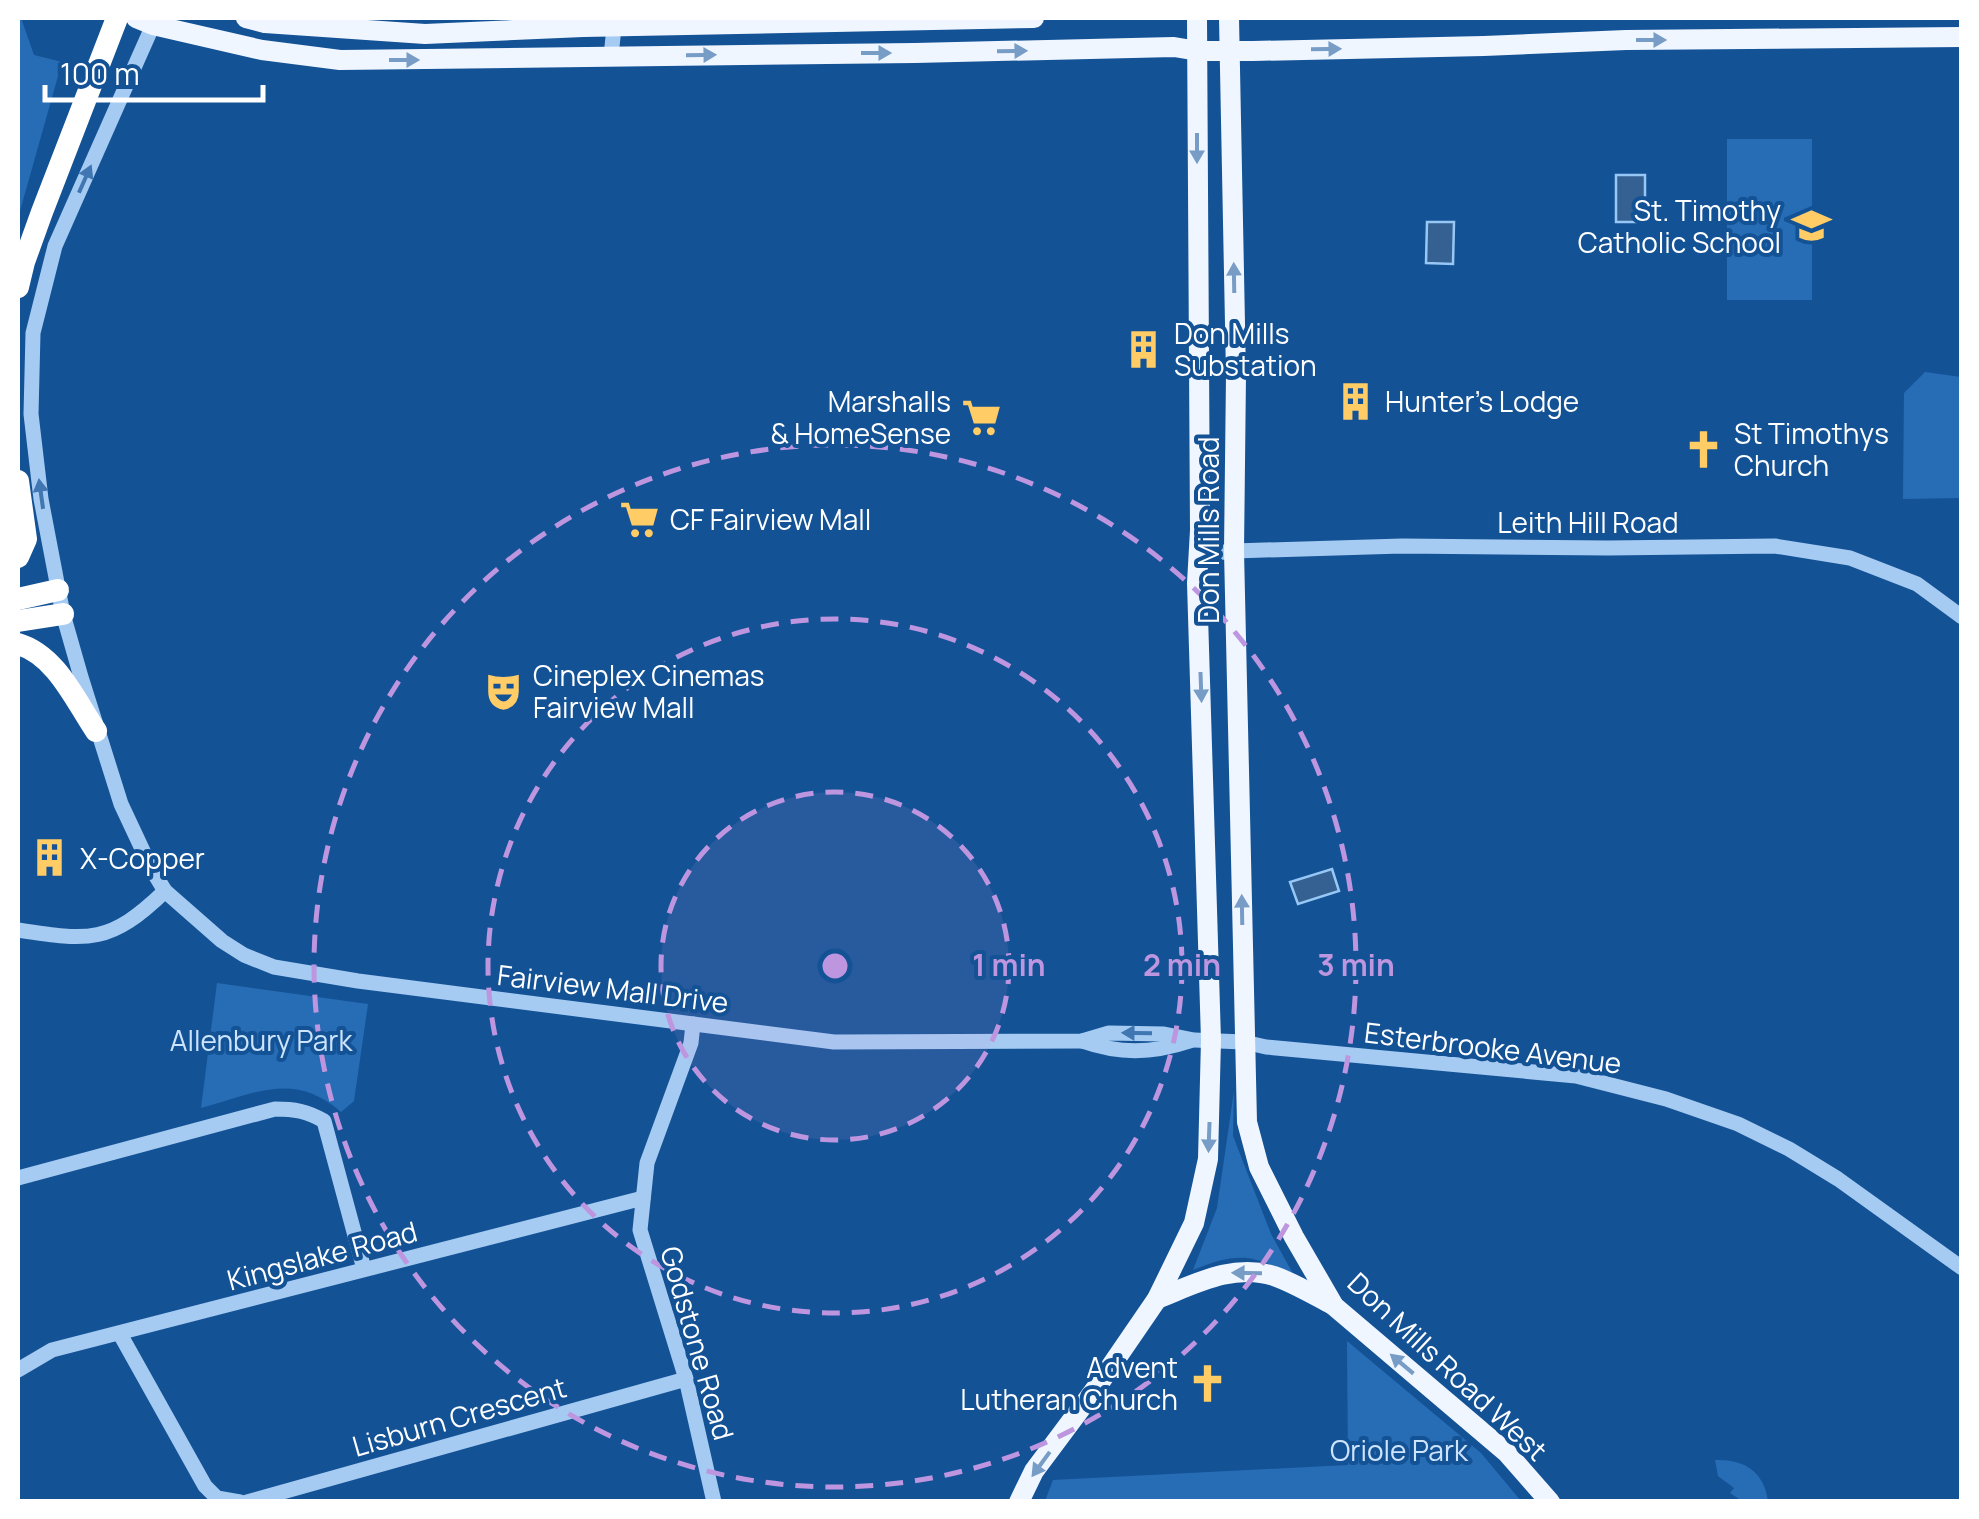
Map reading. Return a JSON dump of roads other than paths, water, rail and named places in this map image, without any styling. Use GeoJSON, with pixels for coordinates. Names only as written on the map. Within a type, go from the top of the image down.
{"type":"FeatureCollection","features":[{"type":"Feature","properties":{"kind":"highway"},"geometry":{"type":"LineString","coordinates":[[18,287],[36,228],[117,18]]}},
{"type":"Feature","properties":{"kind":"highway"},"geometry":{"type":"LineString","coordinates":[[18,482],[26,540],[18,557]]}},
{"type":"Feature","properties":{"kind":"highway"},"geometry":{"type":"LineString","coordinates":[[18,599],[58,590]]}},
{"type":"Feature","properties":{"kind":"highway"},"geometry":{"type":"LineString","coordinates":[[18,621],[63,614]]}},
{"type":"Feature","properties":{"kind":"highway"},"geometry":{"type":"LineString","coordinates":[[18,644],[48,661],[96,731]]}},
{"type":"Feature","properties":{"kind":"main road"},"geometry":{"type":"LineString","coordinates":[[246,18],[264,23],[425,34],[553,23],[1034,18]]}},
{"type":"Feature","properties":{"kind":"main road","name":"Don Mills Road"},"geometry":{"type":"LineString","coordinates":[[1019,1502],[1034,1471],[1157,1299],[1194,1223],[1208,1159],[1202,1040],[1197,583],[1197,18]]}},
{"type":"Feature","properties":{"kind":"main road","name":"Don Mills Road"},"geometry":{"type":"LineString","coordinates":[[1229,18],[1244,1042]]}},
{"type":"Feature","properties":{"kind":"main road"},"geometry":{"type":"LineString","coordinates":[[148,20],[262,50],[340,60],[1174,47],[1229,51],[1626,40],[1962,38]]}},
{"type":"Feature","properties":{"kind":"main road","name":"Don Mills Road West"},"geometry":{"type":"LineString","coordinates":[[1244,1042],[1247,1122],[1259,1167],[1334,1306],[1507,1452],[1550,1502]]}},
{"type":"Feature","properties":{"kind":"main road"},"geometry":{"type":"LineString","coordinates":[[1157,1299],[1214,1276],[1241,1271],[1278,1278],[1334,1306]]}},
{"type":"Feature","properties":{"kind":"street","name":"Fairview Mall Drive"},"geometry":{"type":"LineString","coordinates":[[148,20],[55,246],[34,332],[31,414],[41,499],[63,614],[121,804],[150,868],[165,891],[244,955],[274,967],[358,981],[834,1042],[1082,1041],[1109,1033],[1164,1034],[1202,1040]]}},
{"type":"Feature","properties":{"kind":"street"},"geometry":{"type":"LineString","coordinates":[[602,56],[605,22]]}},
{"type":"Feature","properties":{"kind":"street","name":"Leith Hill Road"},"geometry":{"type":"LineString","coordinates":[[1198,555],[1402,546],[1774,546],[1850,558],[1917,584],[1962,617]]}},
{"type":"Feature","properties":{"kind":"street"},"geometry":{"type":"LineString","coordinates":[[18,930],[89,938],[128,923],[165,891]]}},
{"type":"Feature","properties":{"kind":"street","name":"Godstone Road"},"geometry":{"type":"LineString","coordinates":[[692,1024],[691,1042],[647,1163],[640,1230],[686,1379],[714,1502]]}},
{"type":"Feature","properties":{"kind":"street","name":"Esterbrooke Avenue"},"geometry":{"type":"LineString","coordinates":[[1202,1040],[1576,1076],[1666,1099],[1738,1124],[1788,1149],[1838,1179],[1962,1268]]}},
{"type":"Feature","properties":{"kind":"street"},"geometry":{"type":"LineString","coordinates":[[18,1178],[275,1109],[308,1112],[324,1120],[364,1269]]}},
{"type":"Feature","properties":{"kind":"street","name":"Kingslake Road"},"geometry":{"type":"LineString","coordinates":[[18,1370],[52,1350],[643,1198]]}},
{"type":"Feature","properties":{"kind":"street","name":"Lisburn Crescent"},"geometry":{"type":"LineString","coordinates":[[120,1334],[205,1486],[217,1498],[243,1502],[686,1379]]}},
{"type":"Feature","properties":{"kind":"place","name":"St. Timothy Catholic School"},"geometry":{"type":"Point","coordinates":[1811,226]}},
{"type":"Feature","properties":{"kind":"place","name":"Don Mills Substation"},"geometry":{"type":"Point","coordinates":[1144,349]}},
{"type":"Feature","properties":{"kind":"place","name":"Hunter's Lodge"},"geometry":{"type":"Point","coordinates":[1355,401]}},
{"type":"Feature","properties":{"kind":"place","name":"Marshalls & HomeSense"},"geometry":{"type":"Point","coordinates":[981,417]}},
{"type":"Feature","properties":{"kind":"place","name":"St Timothys Church"},"geometry":{"type":"Point","coordinates":[1704,449]}},
{"type":"Feature","properties":{"kind":"place","name":"CF Fairview Mall"},"geometry":{"type":"Point","coordinates":[640,519]}},
{"type":"Feature","properties":{"kind":"place","name":"Cineplex Cinemas Fairview Mall"},"geometry":{"type":"Point","coordinates":[503,691]}},
{"type":"Feature","properties":{"kind":"place","name":"X-Copper"},"geometry":{"type":"Point","coordinates":[50,858]}},
{"type":"Feature","properties":{"kind":"place","name":"Advent Lutheran Church"},"geometry":{"type":"Point","coordinates":[1208,1383]}},
{"type":"Feature","properties":{"kind":"park label","name":"Allenbury Park"},"geometry":{"type":"Point","coordinates":[261,1040]}},
{"type":"Feature","properties":{"kind":"park label","name":"Oriole Park"},"geometry":{"type":"Point","coordinates":[1399,1450]}}]}
